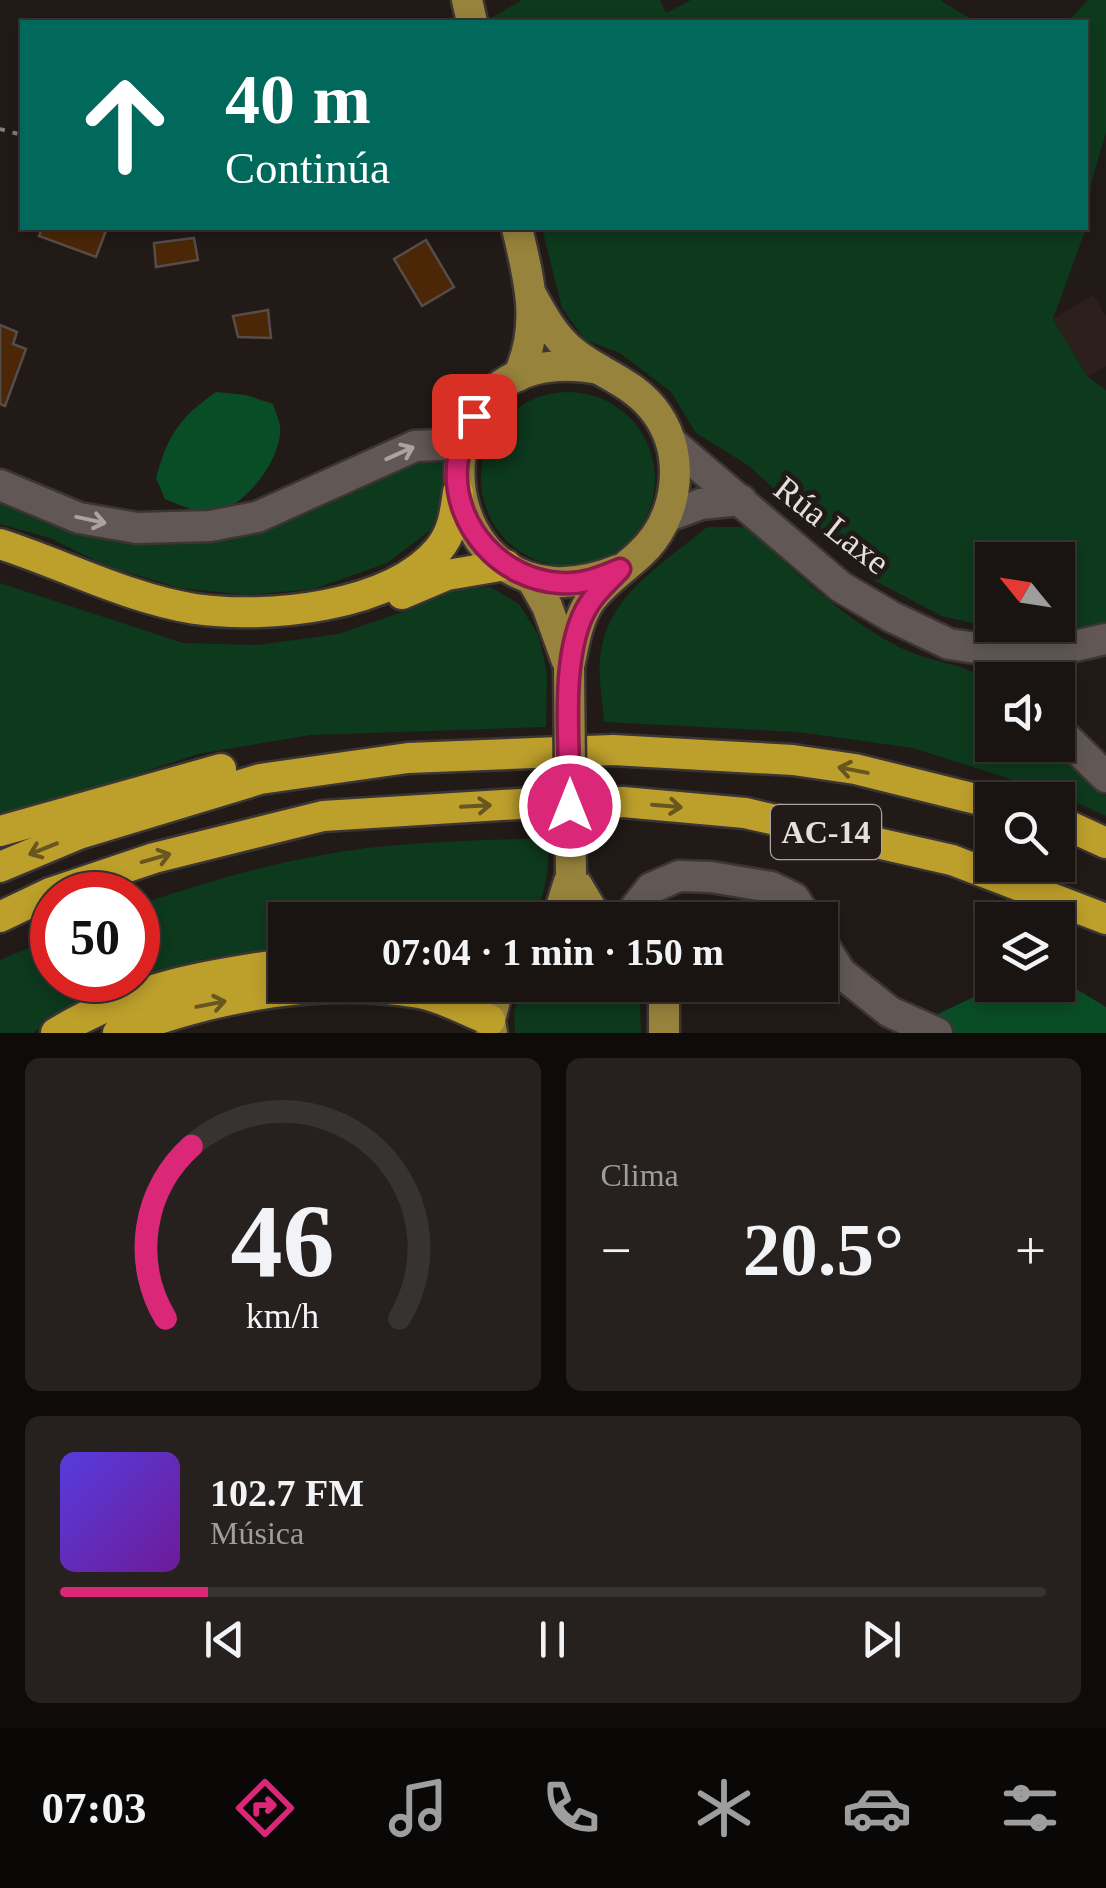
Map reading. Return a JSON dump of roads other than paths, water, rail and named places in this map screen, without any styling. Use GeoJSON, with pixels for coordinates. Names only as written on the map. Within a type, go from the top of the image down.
{"type":"FeatureCollection","features":[{"type":"Feature","properties":{"kind":"highway"},"geometry":{"type":"LineString","coordinates":[[0,544],[134,594],[194,608],[256,614],[354,597],[420,568],[440,548],[454,524],[458,492]]}},
{"type":"Feature","properties":{"kind":"highway"},"geometry":{"type":"LineString","coordinates":[[0,562],[156,616],[244,630],[284,628],[371,608],[447,575],[519,572]]}},
{"type":"Feature","properties":{"kind":"highway","name":"AC-14"},"geometry":{"type":"LineString","coordinates":[[0,867],[79,834],[260,778],[408,758],[613,750],[794,760],[855,769],[975,799]]}},
{"type":"Feature","properties":{"kind":"highway"},"geometry":{"type":"LineString","coordinates":[[0,831],[244,763],[358,752],[408,758]]}},
{"type":"Feature","properties":{"kind":"highway","name":"AC-14"},"geometry":{"type":"LineString","coordinates":[[0,917],[50,893],[154,858],[324,816],[516,804],[623,802],[745,813],[952,860],[1106,919]]}},
{"type":"Feature","properties":{"kind":"highway"},"geometry":{"type":"LineString","coordinates":[[1075,829],[1106,844]]}},
{"type":"Feature","properties":{"kind":"highway"},"geometry":{"type":"LineString","coordinates":[[56,1033],[116,1001],[222,972],[268,966]]}},
{"type":"Feature","properties":{"kind":"highway"},"geometry":{"type":"LineString","coordinates":[[118,1033],[202,1006],[290,991],[361,988],[422,994],[491,1027]]}},
{"type":"Feature","properties":{"kind":"main road"},"geometry":{"type":"LineString","coordinates":[[518,230],[532,296],[532,331],[528,356],[518,376]]}},
{"type":"Feature","properties":{"kind":"main road"},"geometry":{"type":"LineString","coordinates":[[532,296],[549,328],[572,351],[645,397],[671,442],[676,467],[674,493],[655,538],[589,602],[578,627],[569,666],[571,875],[563,902]]}},
{"type":"Feature","properties":{"kind":"main road"},"geometry":{"type":"LineString","coordinates":[[569,666],[547,606],[519,572],[484,546],[468,521],[458,492],[457,468],[461,444],[474,416],[493,393],[518,376],[545,366],[601,370]]}},
{"type":"Feature","properties":{"kind":"main road"},"geometry":{"type":"LineString","coordinates":[[519,572],[562,584],[592,580],[620,569]]}},
{"type":"Feature","properties":{"kind":"main road"},"geometry":{"type":"LineString","coordinates":[[571,875],[587,902]]}},
{"type":"Feature","properties":{"kind":"main road"},"geometry":{"type":"LineString","coordinates":[[491,1027],[496,1002]]}},
{"type":"Feature","properties":{"kind":"main road"},"geometry":{"type":"LineString","coordinates":[[664,1002],[664,1033]]}},
{"type":"Feature","properties":{"kind":"street","name":"Rúa Laxe"},"geometry":{"type":"LineString","coordinates":[[671,442],[841,587],[949,644],[1012,662]]}},
{"type":"Feature","properties":{"kind":"street"},"geometry":{"type":"LineString","coordinates":[[0,485],[79,518],[137,528],[210,526],[257,517],[415,446],[461,444]]}},
{"type":"Feature","properties":{"kind":"street","name":"Rúa Laxe"},"geometry":{"type":"LineString","coordinates":[[666,517],[701,504],[741,500]]}},
{"type":"Feature","properties":{"kind":"street","name":"Rúa Laxe"},"geometry":{"type":"LineString","coordinates":[[1048,662],[1106,639]]}},
{"type":"Feature","properties":{"kind":"street"},"geometry":{"type":"LineString","coordinates":[[1075,747],[1106,777]]}},
{"type":"Feature","properties":{"kind":"street"},"geometry":{"type":"LineString","coordinates":[[640,902],[651,888],[679,876],[770,887],[797,902]]}},
{"type":"Feature","properties":{"kind":"street"},"geometry":{"type":"LineString","coordinates":[[838,968],[890,1012],[938,1033]]}}]}
